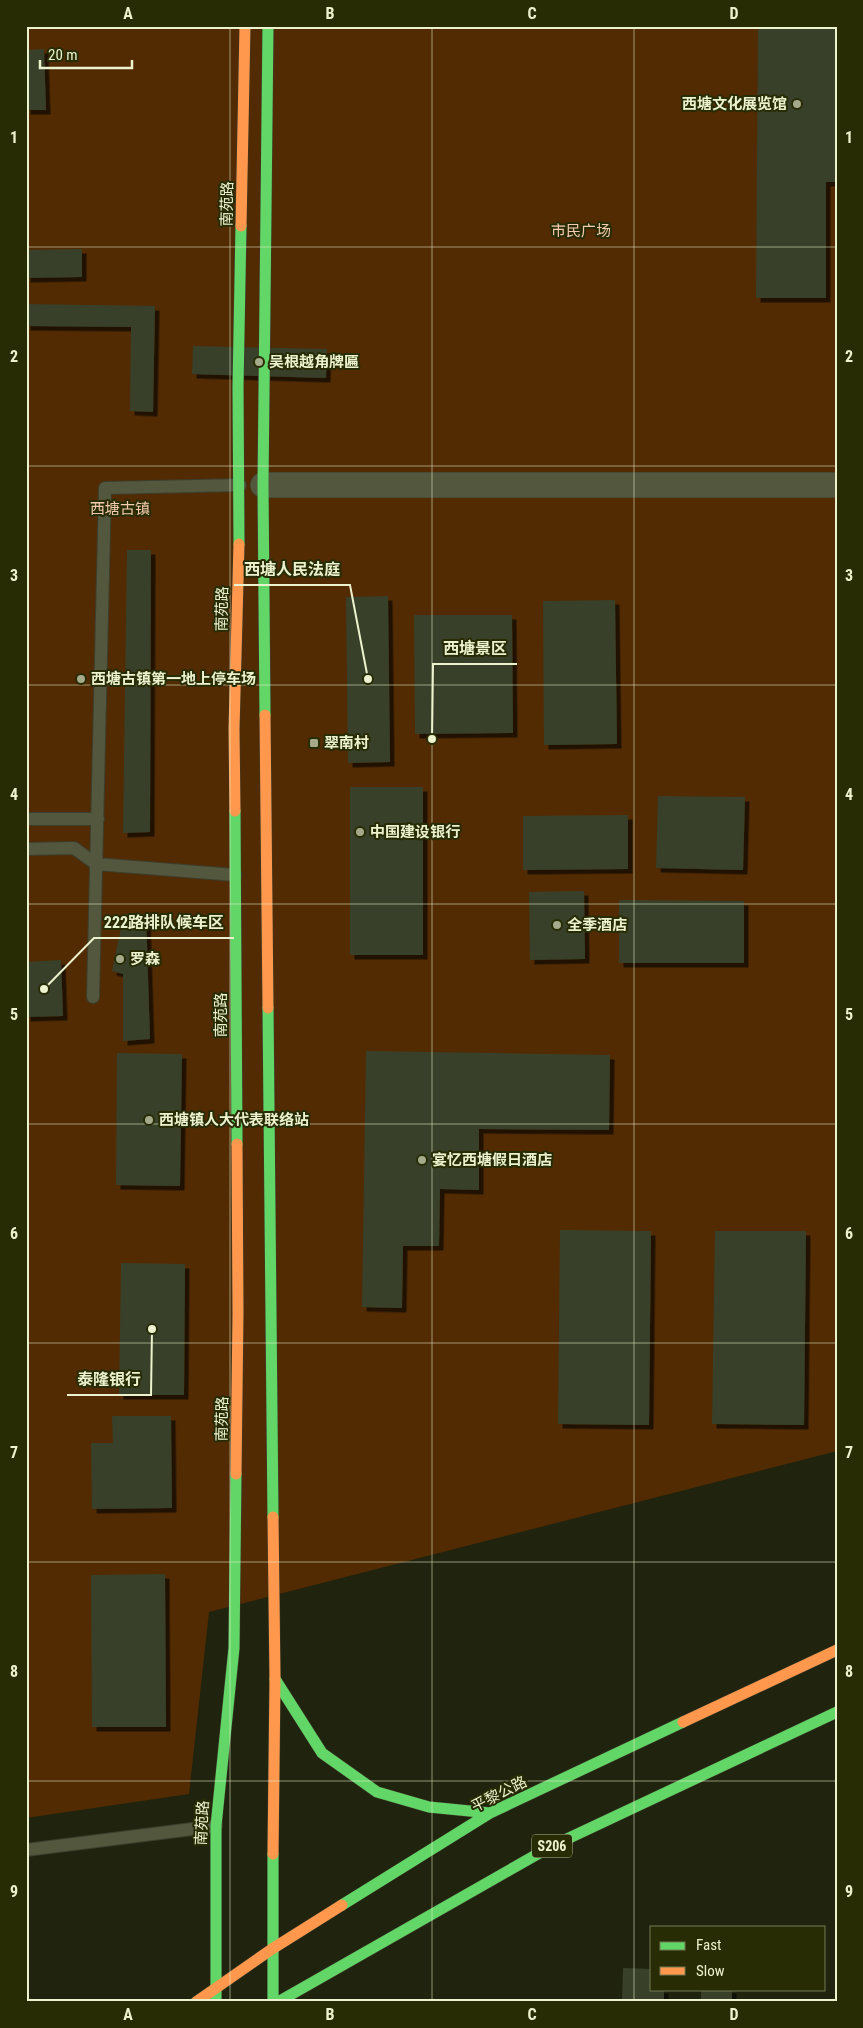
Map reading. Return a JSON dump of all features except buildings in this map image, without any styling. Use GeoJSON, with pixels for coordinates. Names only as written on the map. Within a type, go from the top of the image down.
{"type":"FeatureCollection","features":[{"type":"Feature","properties":{"kind":"main road","name":"南苑路"},"geometry":{"type":"LineString","coordinates":[[245,26],[238,387],[251,485],[275,1679],[273,2002]]}},
{"type":"Feature","properties":{"kind":"main road","name":"南苑路"},"geometry":{"type":"LineString","coordinates":[[216,2002],[216,1826],[234,1648],[238,1313],[234,728],[251,485],[268,26]]}},
{"type":"Feature","properties":{"kind":"main road","name":"平黎公路"},"geometry":{"type":"LineString","coordinates":[[196,2002],[272,1949],[490,1813],[837,1650]]}},
{"type":"Feature","properties":{"kind":"main road"},"geometry":{"type":"LineString","coordinates":[[275,1679],[322,1753],[377,1792],[429,1806],[490,1813]]}},
{"type":"Feature","properties":{"kind":"main road","name":"S206"},"geometry":{"type":"LineString","coordinates":[[278,2002],[550,1847],[837,1712]]}},
{"type":"Feature","properties":{"kind":"street"},"geometry":{"type":"LineString","coordinates":[[251,485],[837,485]]}},
{"type":"Feature","properties":{"kind":"lane"},"geometry":{"type":"LineString","coordinates":[[94,997],[106,488],[251,485]]}},
{"type":"Feature","properties":{"kind":"lane"},"geometry":{"type":"LineString","coordinates":[[26,819],[98,819]]}},
{"type":"Feature","properties":{"kind":"lane"},"geometry":{"type":"LineString","coordinates":[[26,849],[74,848],[96,864],[235,875]]}},
{"type":"Feature","properties":{"kind":"lane"},"geometry":{"type":"LineString","coordinates":[[26,1850],[216,1826]]}},
{"type":"Feature","properties":{"kind":"green space"},"geometry":{"type":"Polygon","coordinates":[[[26,26],[837,26],[837,1451],[209,1612],[189,1794],[26,1818],[26,26]]]}},
{"type":"Feature","properties":{"kind":"traffic: fast"},"geometry":{"type":"LineString","coordinates":[[265,715],[263,485],[268,26]]}},
{"type":"Feature","properties":{"kind":"traffic: fast"},"geometry":{"type":"LineString","coordinates":[[239,544],[238,387],[241,226]]}},
{"type":"Feature","properties":{"kind":"traffic: fast"},"geometry":{"type":"LineString","coordinates":[[235,811],[237,1144]]}},
{"type":"Feature","properties":{"kind":"traffic: fast"},"geometry":{"type":"LineString","coordinates":[[268,1008],[273,1517]]}},
{"type":"Feature","properties":{"kind":"traffic: fast"},"geometry":{"type":"LineString","coordinates":[[216,2002],[216,1826],[234,1648],[236,1474]]}},
{"type":"Feature","properties":{"kind":"traffic: fast"},"geometry":{"type":"LineString","coordinates":[[275,1679],[322,1753],[377,1792],[429,1807],[490,1813]]}},
{"type":"Feature","properties":{"kind":"traffic: fast"},"geometry":{"type":"LineString","coordinates":[[278,2002],[550,1847],[837,1712]]}},
{"type":"Feature","properties":{"kind":"traffic: fast"},"geometry":{"type":"LineString","coordinates":[[342,1905],[490,1813],[683,1722]]}},
{"type":"Feature","properties":{"kind":"traffic: fast"},"geometry":{"type":"LineString","coordinates":[[273,1854],[273,2002]]}},
{"type":"Feature","properties":{"kind":"traffic: slow"},"geometry":{"type":"LineString","coordinates":[[241,226],[245,26]]}},
{"type":"Feature","properties":{"kind":"traffic: slow"},"geometry":{"type":"LineString","coordinates":[[235,811],[234,729],[239,544]]}},
{"type":"Feature","properties":{"kind":"traffic: slow"},"geometry":{"type":"LineString","coordinates":[[265,715],[268,1008]]}},
{"type":"Feature","properties":{"kind":"traffic: slow"},"geometry":{"type":"LineString","coordinates":[[236,1474],[238,1313],[237,1144]]}},
{"type":"Feature","properties":{"kind":"traffic: slow"},"geometry":{"type":"LineString","coordinates":[[273,1517],[275,1679],[273,1854]]}},
{"type":"Feature","properties":{"kind":"traffic: slow"},"geometry":{"type":"LineString","coordinates":[[683,1722],[837,1650]]}},
{"type":"Feature","properties":{"kind":"traffic: slow"},"geometry":{"type":"LineString","coordinates":[[196,2002],[272,1949],[342,1905]]}},
{"type":"Feature","properties":{"kind":"place","name":"西塘文化展览馆"},"geometry":{"type":"Point","coordinates":[797,104]}},
{"type":"Feature","properties":{"kind":"place","name":"吴根越角牌匾"},"geometry":{"type":"Point","coordinates":[259,362]}},
{"type":"Feature","properties":{"kind":"place","name":"西塘古镇第一地上停车场"},"geometry":{"type":"Point","coordinates":[81,679]}},
{"type":"Feature","properties":{"kind":"place","name":"西塘人民法庭"},"geometry":{"type":"Point","coordinates":[368,679]}},
{"type":"Feature","properties":{"kind":"place","name":"西塘景区"},"geometry":{"type":"Point","coordinates":[432,739]}},
{"type":"Feature","properties":{"kind":"place","name":"翠南村"},"geometry":{"type":"Point","coordinates":[314,743]}},
{"type":"Feature","properties":{"kind":"place","name":"中国建设银行"},"geometry":{"type":"Point","coordinates":[360,832]}},
{"type":"Feature","properties":{"kind":"place","name":"全季酒店"},"geometry":{"type":"Point","coordinates":[557,925]}},
{"type":"Feature","properties":{"kind":"place","name":"罗森"},"geometry":{"type":"Point","coordinates":[120,959]}},
{"type":"Feature","properties":{"kind":"place","name":"222路排队候车区"},"geometry":{"type":"Point","coordinates":[44,989]}},
{"type":"Feature","properties":{"kind":"place","name":"西塘镇人大代表联络站"},"geometry":{"type":"Point","coordinates":[149,1120]}},
{"type":"Feature","properties":{"kind":"place","name":"宴忆西塘假日酒店"},"geometry":{"type":"Point","coordinates":[422,1160]}},
{"type":"Feature","properties":{"kind":"place","name":"泰隆银行"},"geometry":{"type":"Point","coordinates":[152,1329]}},
{"type":"Feature","properties":{"kind":"park label","name":"市民广场"},"geometry":{"type":"Point","coordinates":[581,231]}},
{"type":"Feature","properties":{"kind":"park label","name":"西塘古镇"},"geometry":{"type":"Point","coordinates":[120,509]}}]}
